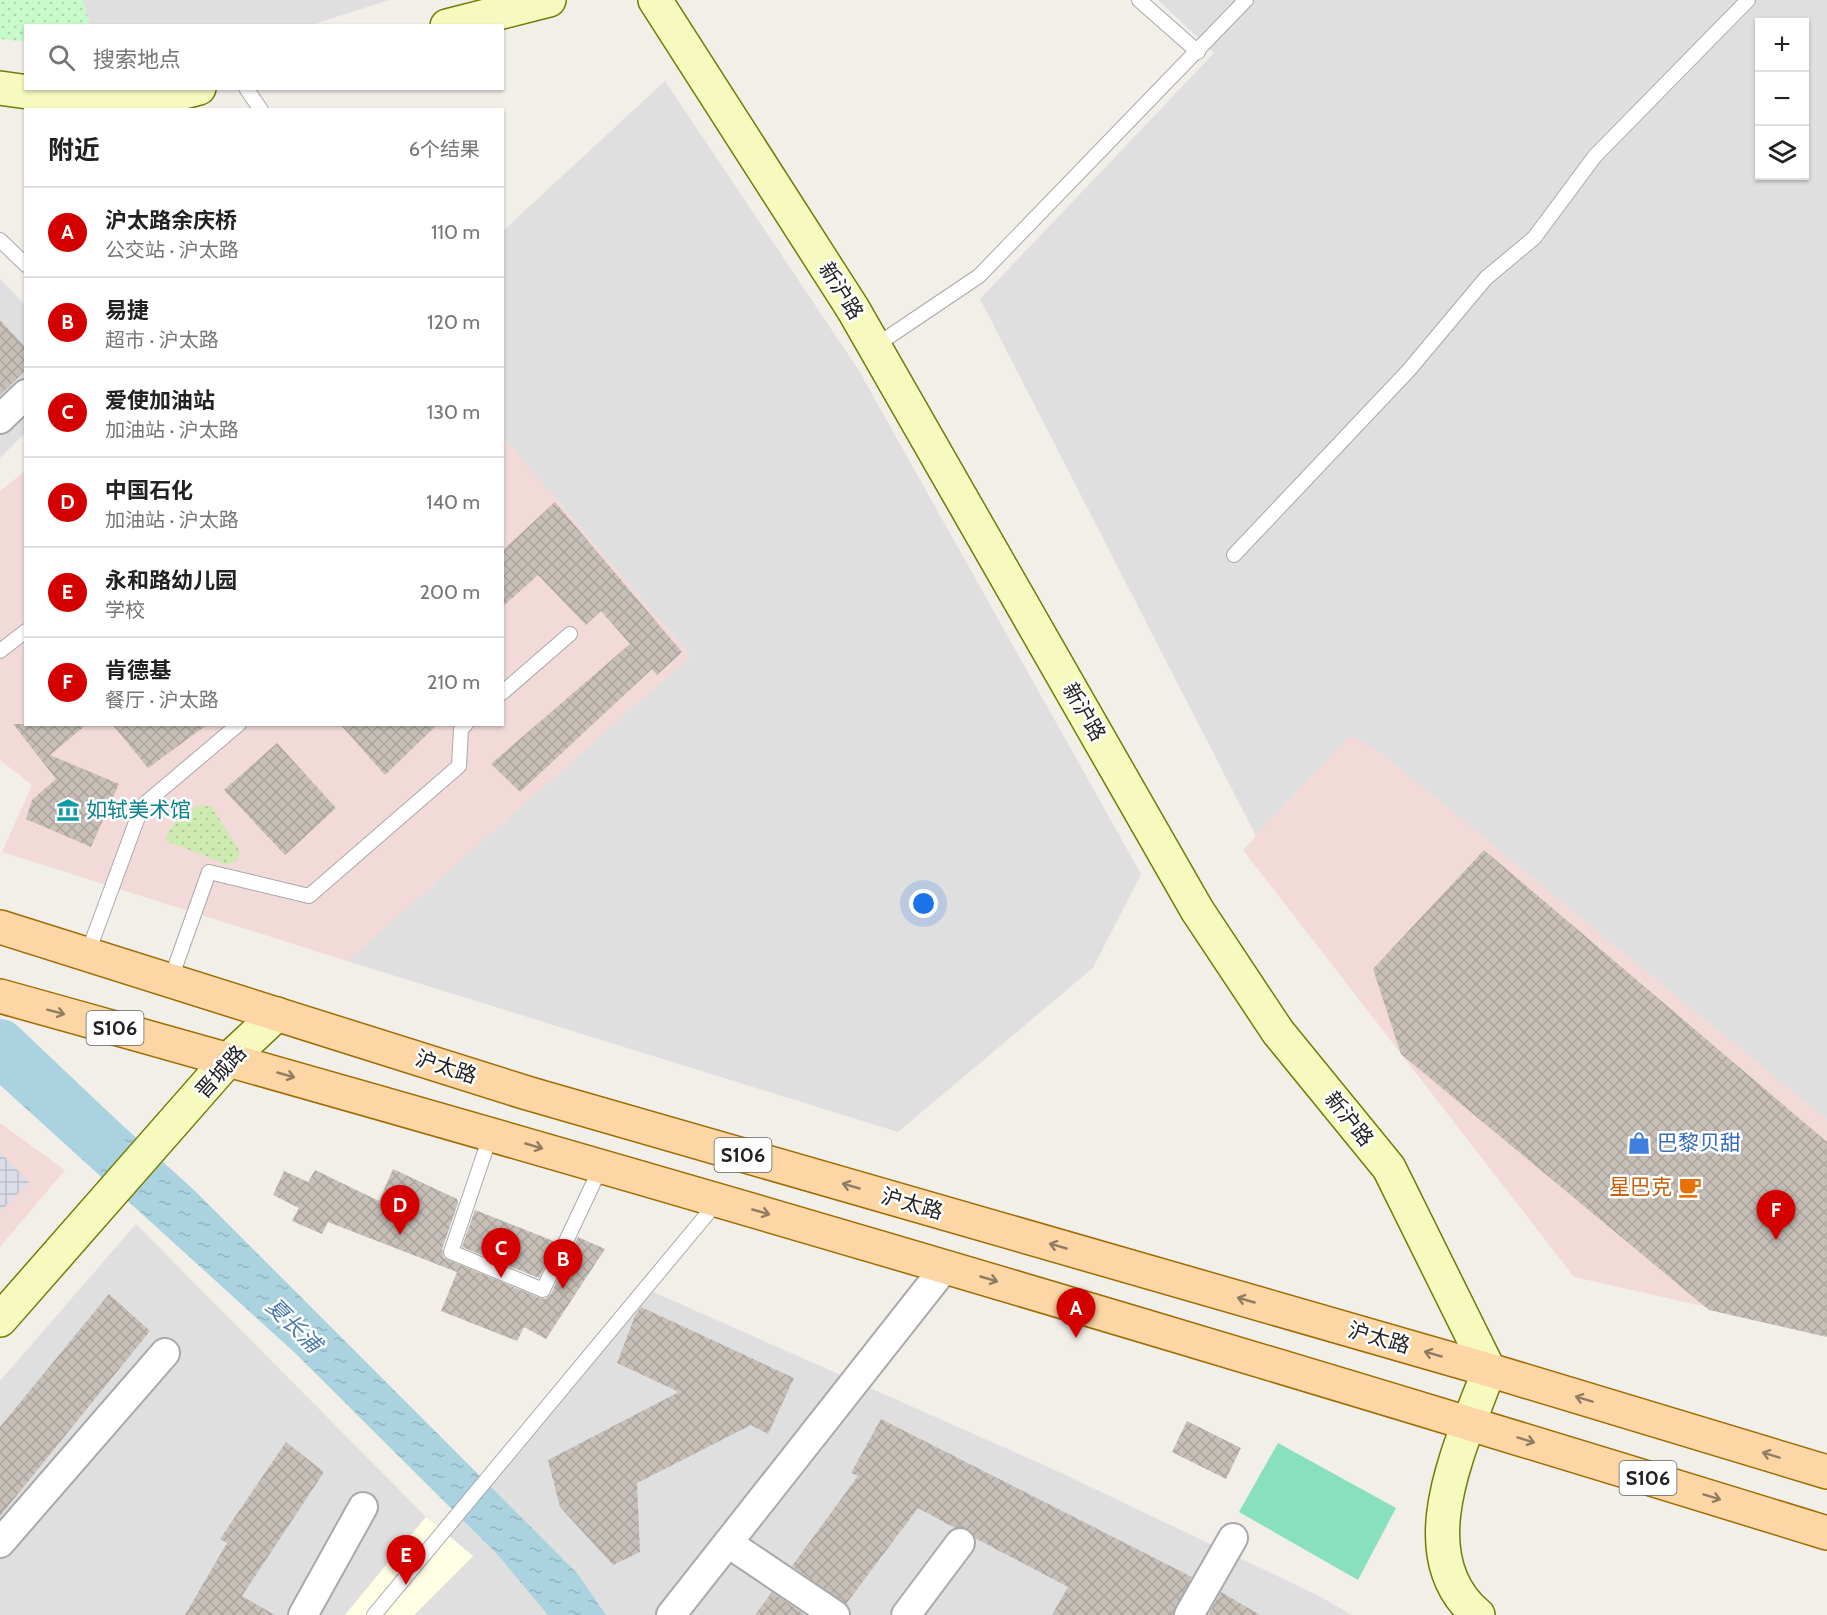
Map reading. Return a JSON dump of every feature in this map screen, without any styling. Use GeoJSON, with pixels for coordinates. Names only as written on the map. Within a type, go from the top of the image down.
{"type":"FeatureCollection","features":[{"type":"Feature","properties":{"kind":"main road"},"geometry":{"type":"LineString","coordinates":[[455,24],[549,0]]}},
{"type":"Feature","properties":{"kind":"main road","name":"新沪路"},"geometry":{"type":"LineString","coordinates":[[655,0],[875,346],[1197,910],[1278,1032],[1389,1168],[1489,1370]]}},
{"type":"Feature","properties":{"kind":"main road"},"geometry":{"type":"LineString","coordinates":[[0,88],[78,99],[180,93],[191,90]]}},
{"type":"Feature","properties":{"kind":"main road","name":"沪太路"},"geometry":{"type":"LineString","coordinates":[[0,927],[527,1093],[1489,1370],[1827,1472]]}},
{"type":"Feature","properties":{"kind":"main road","name":"S106"},"geometry":{"type":"LineString","coordinates":[[0,996],[229,1059],[946,1266],[1827,1533]]}},
{"type":"Feature","properties":{"kind":"main road","name":"晋城路"},"geometry":{"type":"LineString","coordinates":[[0,1320],[229,1059],[277,1014]]}},
{"type":"Feature","properties":{"kind":"main road"},"geometry":{"type":"LineString","coordinates":[[1467,1612],[1452,1584],[1444,1559],[1441,1527],[1450,1481],[1489,1370]]}},
{"type":"Feature","properties":{"kind":"street"},"geometry":{"type":"LineString","coordinates":[[0,419],[24,396]]}},
{"type":"Feature","properties":{"kind":"street"},"geometry":{"type":"LineString","coordinates":[[671,1615],[946,1266]]}},
{"type":"Feature","properties":{"kind":"street"},"geometry":{"type":"LineString","coordinates":[[0,1543],[165,1353]]}},
{"type":"Feature","properties":{"kind":"street"},"geometry":{"type":"LineString","coordinates":[[303,1615],[363,1507]]}},
{"type":"Feature","properties":{"kind":"street"},"geometry":{"type":"LineString","coordinates":[[1189,1615],[1233,1538]]}},
{"type":"Feature","properties":{"kind":"street"},"geometry":{"type":"LineString","coordinates":[[728,1543],[834,1615]]}},
{"type":"Feature","properties":{"kind":"street"},"geometry":{"type":"LineString","coordinates":[[906,1615],[960,1543]]}},
{"type":"Feature","properties":{"kind":"lane"},"geometry":{"type":"LineString","coordinates":[[1139,0],[1198,52]]}},
{"type":"Feature","properties":{"kind":"lane"},"geometry":{"type":"LineString","coordinates":[[875,346],[980,276],[1246,0]]}},
{"type":"Feature","properties":{"kind":"lane"},"geometry":{"type":"LineString","coordinates":[[1234,555],[1409,370],[1486,278],[1534,238],[1595,156],[1748,0]]}},
{"type":"Feature","properties":{"kind":"lane"},"geometry":{"type":"LineString","coordinates":[[247,90],[260,108]]}},
{"type":"Feature","properties":{"kind":"lane"},"geometry":{"type":"LineString","coordinates":[[0,240],[24,263]]}},
{"type":"Feature","properties":{"kind":"lane"},"geometry":{"type":"LineString","coordinates":[[0,651],[24,633]]}},
{"type":"Feature","properties":{"kind":"lane"},"geometry":{"type":"LineString","coordinates":[[504,691],[570,634]]}},
{"type":"Feature","properties":{"kind":"lane"},"geometry":{"type":"LineString","coordinates":[[87,955],[142,806],[237,726]]}},
{"type":"Feature","properties":{"kind":"lane"},"geometry":{"type":"LineString","coordinates":[[170,981],[209,872],[309,896],[459,766],[461,729],[464,726]]}},
{"type":"Feature","properties":{"kind":"lane"},"geometry":{"type":"LineString","coordinates":[[491,1134],[451,1252],[543,1290],[602,1166]]}},
{"type":"Feature","properties":{"kind":"lane"},"geometry":{"type":"LineString","coordinates":[[374,1615],[442,1530],[719,1200]]}},
{"type":"Feature","properties":{"kind":"shaded area"},"geometry":{"type":"Polygon","coordinates":[[[69,0],[389,0],[314,24],[81,24],[69,0]]]}},
{"type":"Feature","properties":{"kind":"shaded area"},"geometry":{"type":"Polygon","coordinates":[[[1158,0],[1827,0],[1827,1120],[1381,753],[1350,736],[1256,836],[980,299],[1214,53],[1158,0]]]}},
{"type":"Feature","properties":{"kind":"shaded area"},"geometry":{"type":"Polygon","coordinates":[[[665,81],[858,369],[1141,874],[1093,968],[898,1132],[347,961],[691,656],[504,439],[504,230],[665,81]]]}},
{"type":"Feature","properties":{"kind":"shaded area"},"geometry":{"type":"Polygon","coordinates":[[[0,279],[24,304],[24,434],[0,458],[0,279]]]}},
{"type":"Feature","properties":{"kind":"shaded area"},"geometry":{"type":"Polygon","coordinates":[[[504,438],[691,656],[347,961],[2,852],[32,785],[0,760],[0,491],[24,472],[24,726],[504,726],[504,438]]]}},
{"type":"Feature","properties":{"kind":"shaded area"},"geometry":{"type":"Polygon","coordinates":[[[1350,735],[1381,753],[1827,1120],[1827,1334],[1574,1277],[1243,850],[1350,735]]]}},
{"type":"Feature","properties":{"kind":"shaded area"},"geometry":{"type":"Polygon","coordinates":[[[0,1123],[65,1170],[0,1247],[0,1123]]]}},
{"type":"Feature","properties":{"kind":"shaded area"},"geometry":{"type":"Polygon","coordinates":[[[0,1152],[29,1182],[0,1212],[0,1152]]]}},
{"type":"Feature","properties":{"kind":"shaded area"},"geometry":{"type":"Polygon","coordinates":[[[136,1224],[426,1517],[345,1615],[0,1615],[0,1381],[136,1224]]]}},
{"type":"Feature","properties":{"kind":"shaded area"},"geometry":{"type":"Polygon","coordinates":[[[651,1291],[1055,1470],[1319,1596],[1352,1615],[414,1615],[473,1556],[442,1530],[651,1291]]]}},
{"type":"Feature","properties":{"kind":"shaded area"},"geometry":{"type":"Polygon","coordinates":[[[426,1517],[473,1556],[414,1615],[345,1615],[426,1517]]]}},
{"type":"Feature","properties":{"kind":"green space"},"geometry":{"type":"Polygon","coordinates":[[[0,0],[83,0],[90,24],[24,24],[24,42],[0,39],[0,0]]]}},
{"type":"Feature","properties":{"kind":"green space"},"geometry":{"type":"Polygon","coordinates":[[[201,805],[212,807],[240,852],[237,860],[227,865],[165,840],[179,819],[201,805]]]}},
{"type":"Feature","properties":{"kind":"green space"},"geometry":{"type":"Polygon","coordinates":[[[1278,1443],[1396,1508],[1358,1580],[1239,1512],[1278,1443]]]}},
{"type":"Feature","properties":{"kind":"water"},"geometry":{"type":"Polygon","coordinates":[[[0,1080],[98,1103],[195,1191],[577,1573],[606,1615],[548,1615],[497,1554],[294,1352],[0,1085],[0,1080]]]}},
{"type":"Feature","properties":{"kind":"building"},"geometry":{"type":"Polygon","coordinates":[[[0,320],[24,346],[24,372],[0,395],[0,320]]]}},
{"type":"Feature","properties":{"kind":"building"},"geometry":{"type":"Polygon","coordinates":[[[555,502],[682,652],[657,675],[652,669],[520,792],[491,764],[630,644],[601,611],[586,625],[538,575],[504,605],[504,549],[555,502]]]}},
{"type":"Feature","properties":{"kind":"building","name":"如轼美术馆"},"geometry":{"type":"Polygon","coordinates":[[[13,724],[85,726],[50,755],[119,784],[91,847],[26,819],[32,800],[56,779],[13,724]]]}},
{"type":"Feature","properties":{"kind":"building"},"geometry":{"type":"Polygon","coordinates":[[[114,726],[205,726],[148,768],[114,726]]]}},
{"type":"Feature","properties":{"kind":"building"},"geometry":{"type":"Polygon","coordinates":[[[342,726],[436,726],[385,775],[342,726]]]}},
{"type":"Feature","properties":{"kind":"building"},"geometry":{"type":"Polygon","coordinates":[[[277,743],[336,808],[285,855],[224,790],[277,743]]]}},
{"type":"Feature","properties":{"kind":"building"},"geometry":{"type":"Polygon","coordinates":[[[1484,850],[1827,1142],[1827,1337],[1709,1310],[1401,1054],[1373,969],[1484,850]]]}},
{"type":"Feature","properties":{"kind":"building"},"geometry":{"type":"Polygon","coordinates":[[[393,1169],[457,1199],[458,1203],[442,1249],[444,1258],[540,1298],[545,1299],[551,1294],[578,1237],[605,1249],[546,1339],[524,1327],[517,1341],[441,1311],[457,1272],[328,1222],[322,1234],[292,1221],[299,1208],[273,1195],[284,1171],[308,1182],[315,1170],[379,1201],[393,1169]]]}},
{"type":"Feature","properties":{"kind":"building"},"geometry":{"type":"Polygon","coordinates":[[[475,1210],[556,1242],[539,1278],[462,1247],[475,1210]]]}},
{"type":"Feature","properties":{"kind":"building"},"geometry":{"type":"Polygon","coordinates":[[[109,1294],[150,1331],[0,1516],[0,1427],[109,1294]]]}},
{"type":"Feature","properties":{"kind":"building"},"geometry":{"type":"Polygon","coordinates":[[[641,1307],[794,1378],[768,1434],[751,1425],[637,1483],[640,1552],[613,1565],[560,1507],[548,1460],[679,1392],[617,1363],[635,1316],[641,1307]]]}},
{"type":"Feature","properties":{"kind":"building"},"geometry":{"type":"Polygon","coordinates":[[[881,1419],[1192,1577],[1173,1615],[1052,1615],[1068,1587],[975,1538],[969,1530],[955,1528],[918,1508],[846,1604],[792,1566],[858,1476],[851,1473],[881,1419]]]}},
{"type":"Feature","properties":{"kind":"building"},"geometry":{"type":"Polygon","coordinates":[[[1187,1421],[1241,1448],[1226,1479],[1172,1452],[1187,1421]]]}},
{"type":"Feature","properties":{"kind":"building"},"geometry":{"type":"Polygon","coordinates":[[[286,1442],[324,1472],[242,1596],[275,1615],[185,1615],[227,1543],[220,1539],[286,1442]]]}},
{"type":"Feature","properties":{"kind":"building"},"geometry":{"type":"Polygon","coordinates":[[[772,1592],[805,1615],[755,1615],[772,1592]]]}},
{"type":"Feature","properties":{"kind":"building"},"geometry":{"type":"Polygon","coordinates":[[[1221,1592],[1260,1615],[1208,1615],[1221,1592]]]}},
{"type":"Feature","properties":{"kind":"waterway","name":"夏长浦"},"geometry":{"type":"LineString","coordinates":[[0,1045],[99,1139]]}},
{"type":"Feature","properties":{"kind":"place","name":"如轼美术馆"},"geometry":{"type":"Point","coordinates":[68,810]}},
{"type":"Feature","properties":{"kind":"place","name":"巴黎贝甜"},"geometry":{"type":"Point","coordinates":[1639,1143]}},
{"type":"Feature","properties":{"kind":"place","name":"星巴克"},"geometry":{"type":"Point","coordinates":[1690,1187]}},
{"type":"Feature","properties":{"kind":"place","name":"中国石化"},"geometry":{"type":"Point","coordinates":[400,1235]}},
{"type":"Feature","properties":{"kind":"place","name":"肯德基"},"geometry":{"type":"Point","coordinates":[1776,1240]}},
{"type":"Feature","properties":{"kind":"place","name":"爱使加油站"},"geometry":{"type":"Point","coordinates":[501,1278]}},
{"type":"Feature","properties":{"kind":"place","name":"易捷"},"geometry":{"type":"Point","coordinates":[563,1289]}},
{"type":"Feature","properties":{"kind":"place","name":"沪太路余庆桥"},"geometry":{"type":"Point","coordinates":[1076,1338]}},
{"type":"Feature","properties":{"kind":"place","name":"永和路幼儿园"},"geometry":{"type":"Point","coordinates":[406,1585]}}]}
